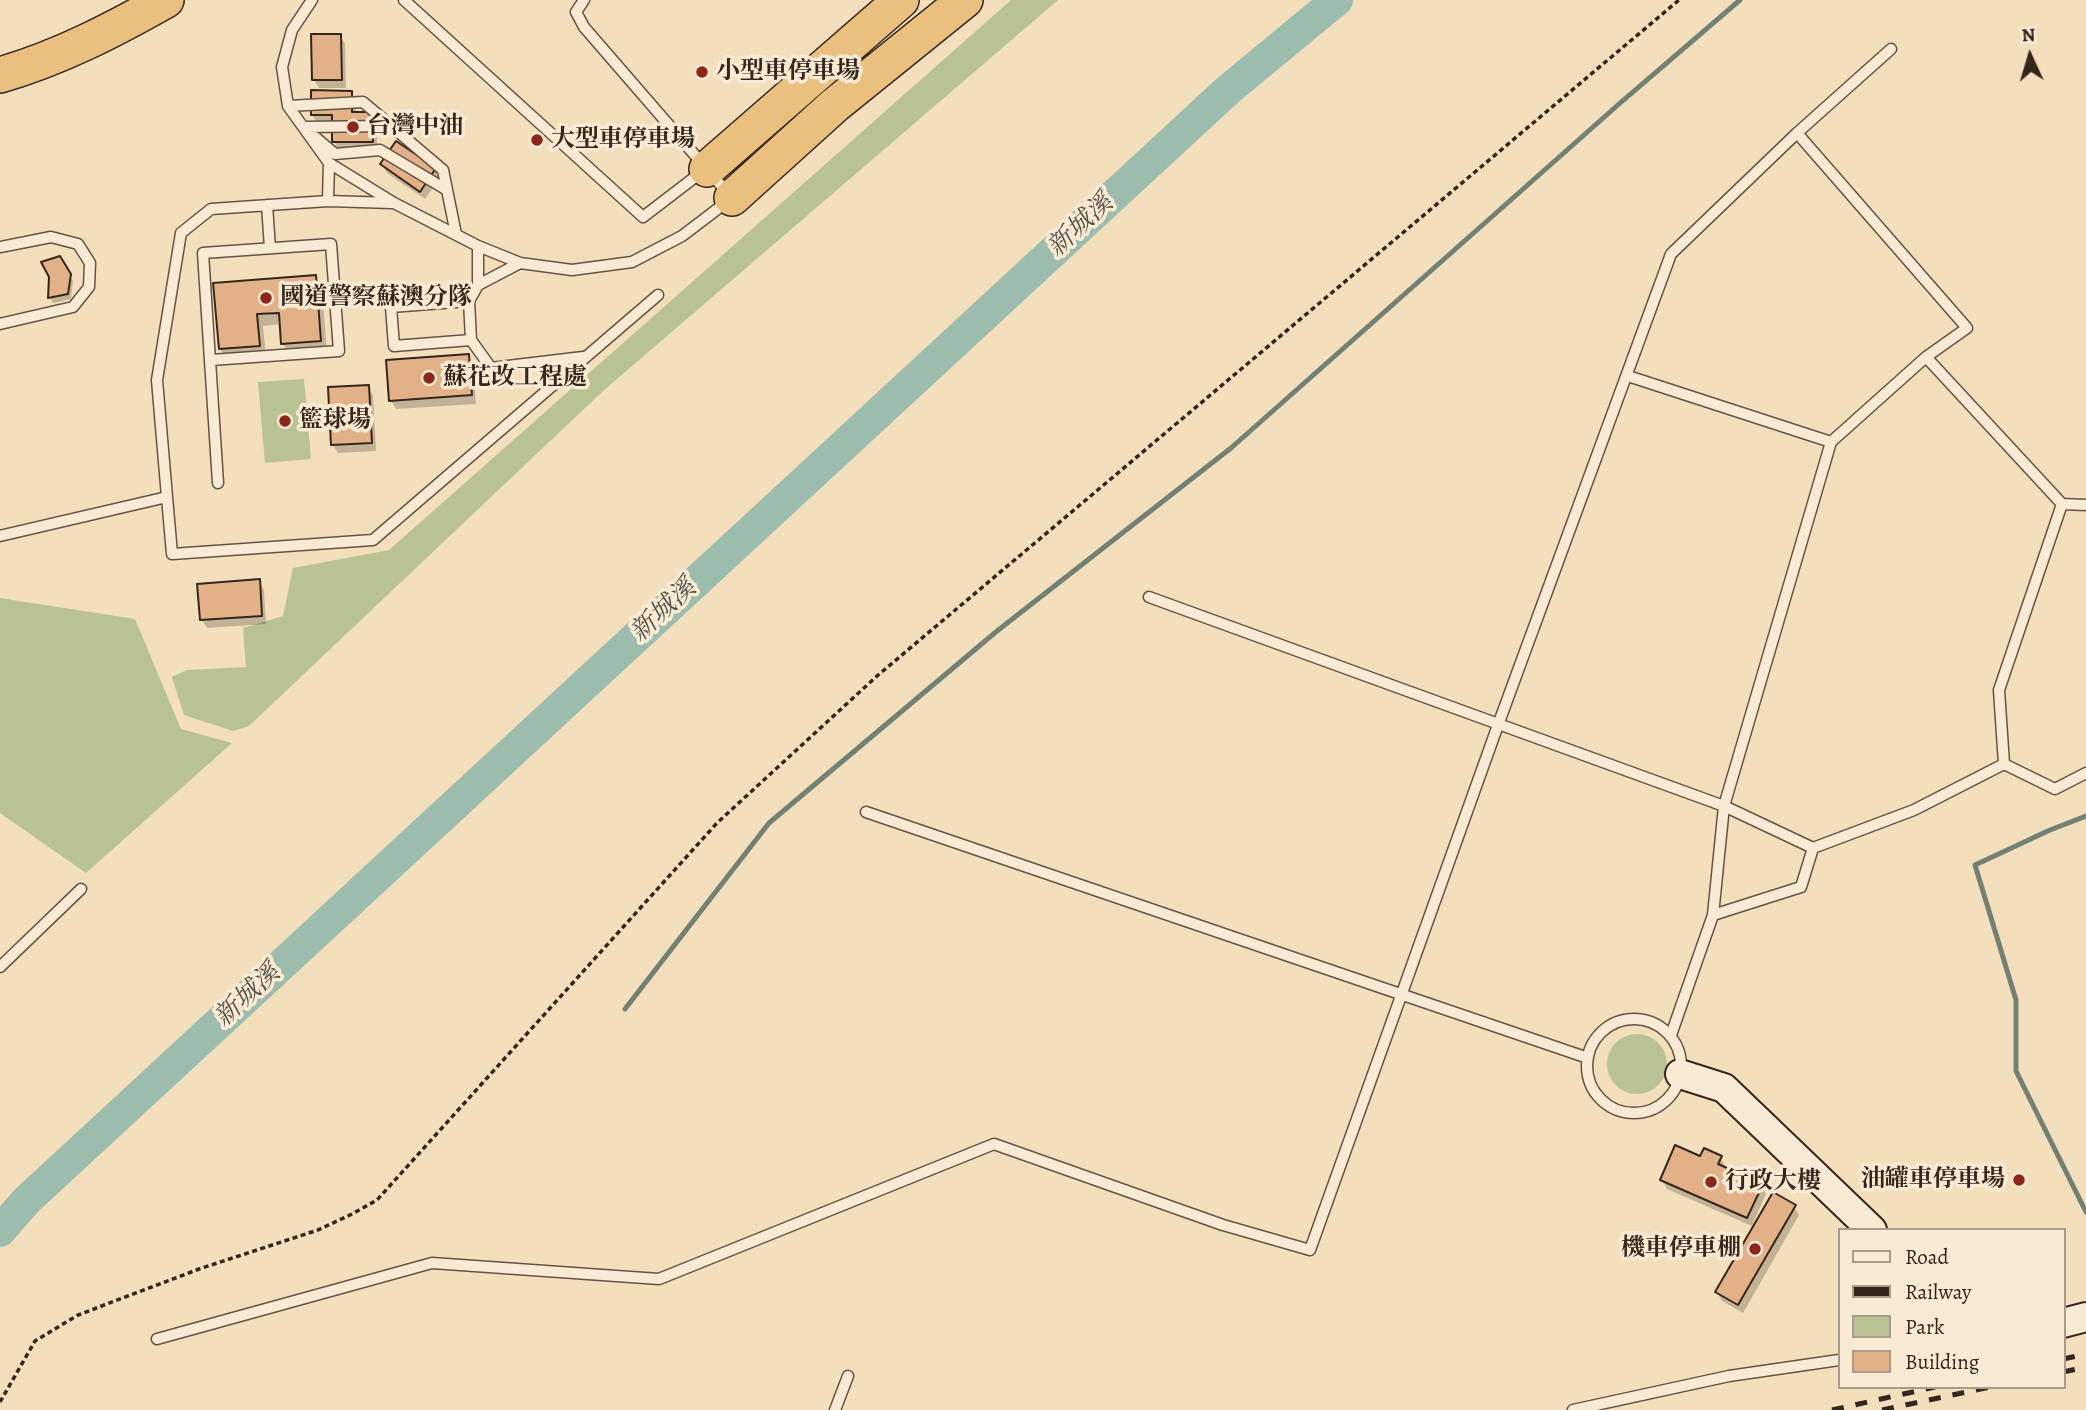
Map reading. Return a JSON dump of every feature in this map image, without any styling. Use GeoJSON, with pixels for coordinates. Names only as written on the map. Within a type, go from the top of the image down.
{"type":"FeatureCollection","features":[{"type":"Feature","properties":{"kind":"highway"},"geometry":{"type":"LineString","coordinates":[[0,75],[77,46],[166,0]]}},
{"type":"Feature","properties":{"kind":"highway"},"geometry":{"type":"LineString","coordinates":[[707,169],[901,0]]}},
{"type":"Feature","properties":{"kind":"highway"},"geometry":{"type":"LineString","coordinates":[[835,105],[939,0]]}},
{"type":"Feature","properties":{"kind":"highway"},"geometry":{"type":"LineString","coordinates":[[732,198],[835,105],[965,0]]}},
{"type":"Feature","properties":{"kind":"street"},"geometry":{"type":"LineString","coordinates":[[1680,1074],[1724,1087],[1870,1228]]}},
{"type":"Feature","properties":{"kind":"street"},"geometry":{"type":"LineString","coordinates":[[2065,1322],[2086,1317]]}},
{"type":"Feature","properties":{"kind":"lane"},"geometry":{"type":"LineString","coordinates":[[312,0],[292,30],[282,67],[288,106],[329,163],[394,203],[478,246],[520,263],[572,270],[632,262],[681,236],[732,198],[583,27],[576,12],[583,0]]}},
{"type":"Feature","properties":{"kind":"lane"},"geometry":{"type":"LineString","coordinates":[[404,0],[643,217],[707,169]]}},
{"type":"Feature","properties":{"kind":"lane"},"geometry":{"type":"LineString","coordinates":[[158,1339],[432,1263],[659,1279],[993,1144],[1223,1225],[1310,1250],[1497,725],[1671,254],[1797,133],[1891,49]]}},
{"type":"Feature","properties":{"kind":"lane"},"geometry":{"type":"LineString","coordinates":[[288,106],[363,102],[443,170],[456,234]]}},
{"type":"Feature","properties":{"kind":"lane"},"geometry":{"type":"LineString","coordinates":[[303,127],[391,126]]}},
{"type":"Feature","properties":{"kind":"lane"},"geometry":{"type":"LineString","coordinates":[[303,127],[335,154],[380,150],[447,190]]}},
{"type":"Feature","properties":{"kind":"lane"},"geometry":{"type":"LineString","coordinates":[[1671,1035],[1713,915],[1724,806],[1831,442],[1926,357],[1968,328],[1797,133]]}},
{"type":"Feature","properties":{"kind":"lane"},"geometry":{"type":"LineString","coordinates":[[328,201],[329,163]]}},
{"type":"Feature","properties":{"kind":"lane"},"geometry":{"type":"LineString","coordinates":[[394,203],[328,201],[211,209],[181,233],[157,380],[172,554],[373,540],[658,295]]}},
{"type":"Feature","properties":{"kind":"lane"},"geometry":{"type":"LineString","coordinates":[[267,205],[270,248]]}},
{"type":"Feature","properties":{"kind":"lane"},"geometry":{"type":"LineString","coordinates":[[0,247],[51,237],[78,244],[90,263],[89,287],[73,307],[0,324]]}},
{"type":"Feature","properties":{"kind":"lane"},"geometry":{"type":"LineString","coordinates":[[211,360],[339,351],[331,244],[203,253],[218,483]]}},
{"type":"Feature","properties":{"kind":"lane"},"geometry":{"type":"LineString","coordinates":[[478,246],[478,285],[469,301],[471,340],[491,368],[583,357]]}},
{"type":"Feature","properties":{"kind":"lane"},"geometry":{"type":"LineString","coordinates":[[478,285],[520,263]]}},
{"type":"Feature","properties":{"kind":"lane"},"geometry":{"type":"LineString","coordinates":[[469,301],[391,307],[394,346],[471,340]]}},
{"type":"Feature","properties":{"kind":"lane"},"geometry":{"type":"LineString","coordinates":[[1926,357],[2062,503],[2086,505]]}},
{"type":"Feature","properties":{"kind":"lane"},"geometry":{"type":"LineString","coordinates":[[1628,376],[1831,442]]}},
{"type":"Feature","properties":{"kind":"lane"},"geometry":{"type":"LineString","coordinates":[[0,536],[167,497]]}},
{"type":"Feature","properties":{"kind":"lane"},"geometry":{"type":"LineString","coordinates":[[2004,764],[1999,690],[2062,503]]}},
{"type":"Feature","properties":{"kind":"lane"},"geometry":{"type":"LineString","coordinates":[[1149,597],[1724,806],[1813,848],[1914,810],[2004,764]]}},
{"type":"Feature","properties":{"kind":"lane"},"geometry":{"type":"LineString","coordinates":[[2004,764],[2055,789],[2086,773]]}},
{"type":"Feature","properties":{"kind":"lane"},"geometry":{"type":"LineString","coordinates":[[866,812],[1588,1058]]}},
{"type":"Feature","properties":{"kind":"lane"},"geometry":{"type":"LineString","coordinates":[[1713,915],[1801,887],[1813,848]]}},
{"type":"Feature","properties":{"kind":"lane"},"geometry":{"type":"LineString","coordinates":[[0,967],[81,888]]}},
{"type":"Feature","properties":{"kind":"lane"},"geometry":{"type":"LineString","coordinates":[[1626,1019],[1650,1021],[1671,1035],[1681,1058],[1680,1074],[1675,1090],[1664,1102],[1642,1113],[1625,1113],[1610,1107],[1592,1090],[1587,1074],[1589,1050],[1597,1035],[1610,1025],[1626,1019]]}},
{"type":"Feature","properties":{"kind":"lane"},"geometry":{"type":"LineString","coordinates":[[1573,1410],[1729,1376],[1838,1360]]}},
{"type":"Feature","properties":{"kind":"lane"},"geometry":{"type":"LineString","coordinates":[[835,1410],[848,1376]]}},
{"type":"Feature","properties":{"kind":"path"},"geometry":{"type":"LineString","coordinates":[[0,1402],[35,1342],[78,1315],[199,1269],[318,1230],[377,1199],[717,823],[867,685],[1679,0]]}},
{"type":"Feature","properties":{"kind":"green space"},"geometry":{"type":"Polygon","coordinates":[[[1011,0],[1058,0],[603,391],[249,726],[233,731],[184,715],[172,677],[187,670],[246,667],[243,628],[283,616],[293,568],[389,550],[1011,0]]]}},
{"type":"Feature","properties":{"kind":"green space","name":"籃球場"},"geometry":{"type":"Polygon","coordinates":[[[304,379],[311,459],[265,463],[258,382],[304,379]]]}},
{"type":"Feature","properties":{"kind":"green space"},"geometry":{"type":"Polygon","coordinates":[[[0,598],[135,619],[181,729],[232,743],[86,873],[0,813],[0,598]]]}},
{"type":"Feature","properties":{"kind":"green space"},"geometry":{"type":"Polygon","coordinates":[[[1631,1034],[1643,1034],[1662,1047],[1667,1064],[1665,1076],[1654,1089],[1643,1094],[1631,1094],[1612,1081],[1607,1070],[1607,1058],[1620,1039],[1631,1034]]]}},
{"type":"Feature","properties":{"kind":"building"},"geometry":{"type":"Polygon","coordinates":[[[311,34],[341,34],[342,80],[312,80],[311,34]]]}},
{"type":"Feature","properties":{"kind":"building"},"geometry":{"type":"Polygon","coordinates":[[[311,90],[352,91],[352,112],[373,112],[373,142],[332,142],[332,115],[311,115],[311,90]]]}},
{"type":"Feature","properties":{"kind":"building"},"geometry":{"type":"Polygon","coordinates":[[[396,141],[436,168],[420,192],[380,164],[396,141]]]}},
{"type":"Feature","properties":{"kind":"building"},"geometry":{"type":"Polygon","coordinates":[[[60,256],[71,274],[68,294],[48,298],[49,277],[41,262],[60,256]]]}},
{"type":"Feature","properties":{"kind":"building","name":"國道警察蘇澳分隊"},"geometry":{"type":"Polygon","coordinates":[[[316,275],[321,341],[281,344],[279,313],[257,314],[260,346],[219,349],[213,283],[316,275]]]}},
{"type":"Feature","properties":{"kind":"building","name":"蘇花改工程處"},"geometry":{"type":"Polygon","coordinates":[[[469,354],[472,395],[389,401],[386,360],[469,354]]]}},
{"type":"Feature","properties":{"kind":"building"},"geometry":{"type":"Polygon","coordinates":[[[369,385],[372,443],[331,445],[328,387],[369,385]]]}},
{"type":"Feature","properties":{"kind":"building"},"geometry":{"type":"Polygon","coordinates":[[[260,579],[262,616],[200,620],[197,584],[260,579]]]}},
{"type":"Feature","properties":{"kind":"building","name":"行政大樓"},"geometry":{"type":"Polygon","coordinates":[[[1675,1145],[1700,1156],[1704,1148],[1722,1156],[1718,1164],[1763,1184],[1747,1218],[1660,1180],[1675,1145]]]}},
{"type":"Feature","properties":{"kind":"building","name":"機車停車棚"},"geometry":{"type":"Polygon","coordinates":[[[1773,1192],[1796,1205],[1738,1305],[1715,1292],[1773,1192]]]}},
{"type":"Feature","properties":{"kind":"waterway","name":"新城溪"},"geometry":{"type":"LineString","coordinates":[[0,1231],[26,1201],[1228,90],[1337,0]]}},
{"type":"Feature","properties":{"kind":"waterway"},"geometry":{"type":"LineString","coordinates":[[625,1009],[769,823],[997,631],[1231,448],[1740,0]]}},
{"type":"Feature","properties":{"kind":"waterway"},"geometry":{"type":"LineString","coordinates":[[2086,816],[1975,865],[2016,1000],[2016,1071],[2086,1212]]}},
{"type":"Feature","properties":{"kind":"railway"},"geometry":{"type":"LineString","coordinates":[[2065,1359],[2086,1354]]}},
{"type":"Feature","properties":{"kind":"railway"},"geometry":{"type":"LineString","coordinates":[[2065,1372],[2086,1367]]}},
{"type":"Feature","properties":{"kind":"railway"},"geometry":{"type":"LineString","coordinates":[[1832,1410],[1926,1389]]}},
{"type":"Feature","properties":{"kind":"railway"},"geometry":{"type":"LineString","coordinates":[[1882,1410],[1981,1389]]}},
{"type":"Feature","properties":{"kind":"place","name":"小型車停車場"},"geometry":{"type":"Point","coordinates":[702,72]}},
{"type":"Feature","properties":{"kind":"place","name":"台灣中油"},"geometry":{"type":"Point","coordinates":[353,127]}},
{"type":"Feature","properties":{"kind":"place","name":"大型車停車場"},"geometry":{"type":"Point","coordinates":[537,140]}},
{"type":"Feature","properties":{"kind":"place","name":"國道警察蘇澳分隊"},"geometry":{"type":"Point","coordinates":[266,298]}},
{"type":"Feature","properties":{"kind":"place","name":"蘇花改工程處"},"geometry":{"type":"Point","coordinates":[429,378]}},
{"type":"Feature","properties":{"kind":"place","name":"籃球場"},"geometry":{"type":"Point","coordinates":[285,421]}},
{"type":"Feature","properties":{"kind":"place","name":"油罐車停車場"},"geometry":{"type":"Point","coordinates":[2019,1180]}},
{"type":"Feature","properties":{"kind":"place","name":"行政大樓"},"geometry":{"type":"Point","coordinates":[1711,1182]}},
{"type":"Feature","properties":{"kind":"place","name":"機車停車棚"},"geometry":{"type":"Point","coordinates":[1755,1249]}}]}
